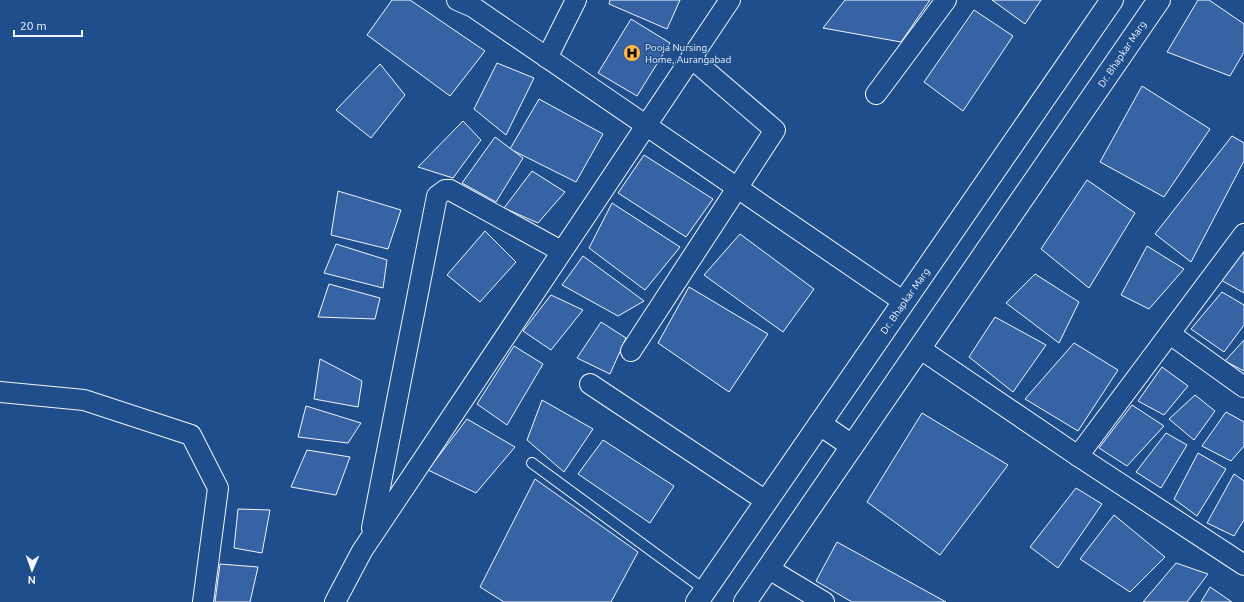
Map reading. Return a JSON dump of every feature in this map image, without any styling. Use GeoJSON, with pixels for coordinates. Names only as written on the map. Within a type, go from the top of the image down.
{"type":"FeatureCollection","features":[{"type":"Feature","properties":{"kind":"main road","name":"Dr. Bhapkar Marg"},"geometry":{"type":"LineString","coordinates":[[701,596],[1112,0]]}},
{"type":"Feature","properties":{"kind":"main road","name":"Dr. Bhapkar Marg"},"geometry":{"type":"LineString","coordinates":[[746,602],[1159,0]]}},
{"type":"Feature","properties":{"kind":"main road"},"geometry":{"type":"LineString","coordinates":[[820,424],[852,446]]}},
{"type":"Feature","properties":{"kind":"street"},"geometry":{"type":"LineString","coordinates":[[457,0],[473,8],[904,302]]}},
{"type":"Feature","properties":{"kind":"street"},"geometry":{"type":"LineString","coordinates":[[546,58],[576,0]]}},
{"type":"Feature","properties":{"kind":"street"},"geometry":{"type":"LineString","coordinates":[[334,602],[371,538],[645,125],[730,0]]}},
{"type":"Feature","properties":{"kind":"street"},"geometry":{"type":"LineString","coordinates":[[876,94],[946,0]]}},
{"type":"Feature","properties":{"kind":"street"},"geometry":{"type":"LineString","coordinates":[[631,351],[738,189],[775,130],[691,58]]}},
{"type":"Feature","properties":{"kind":"street"},"geometry":{"type":"LineString","coordinates":[[371,538],[436,196],[445,190],[450,190],[561,252]]}},
{"type":"Feature","properties":{"kind":"street"},"geometry":{"type":"LineString","coordinates":[[1078,456],[1244,234]]}},
{"type":"Feature","properties":{"kind":"street"},"geometry":{"type":"LineString","coordinates":[[1170,334],[1244,387]]}},
{"type":"Feature","properties":{"kind":"street"},"geometry":{"type":"LineString","coordinates":[[919,348],[1078,456],[1244,565]]}},
{"type":"Feature","properties":{"kind":"street"},"geometry":{"type":"LineString","coordinates":[[590,384],[766,501]]}},
{"type":"Feature","properties":{"kind":"street"},"geometry":{"type":"LineString","coordinates":[[0,392],[84,400],[191,435],[218,488],[203,602]]}},
{"type":"Feature","properties":{"kind":"street"},"geometry":{"type":"LineString","coordinates":[[769,569],[824,602]]}},
{"type":"Feature","properties":{"kind":"lane"},"geometry":{"type":"LineString","coordinates":[[532,463],[701,596]]}},
{"type":"Feature","properties":{"kind":"building"},"geometry":{"type":"Polygon","coordinates":[[[392,0],[410,0],[485,51],[450,96],[367,35],[392,0]]]}},
{"type":"Feature","properties":{"kind":"building"},"geometry":{"type":"Polygon","coordinates":[[[610,0],[680,0],[667,29],[609,4],[610,0]]]}},
{"type":"Feature","properties":{"kind":"building"},"geometry":{"type":"Polygon","coordinates":[[[845,0],[930,0],[901,42],[823,28],[845,0]]]}},
{"type":"Feature","properties":{"kind":"building"},"geometry":{"type":"Polygon","coordinates":[[[992,0],[1041,0],[1025,24],[992,0]]]}},
{"type":"Feature","properties":{"kind":"building"},"geometry":{"type":"Polygon","coordinates":[[[1198,0],[1209,0],[1244,24],[1244,52],[1230,76],[1167,52],[1198,0]]]}},
{"type":"Feature","properties":{"kind":"building"},"geometry":{"type":"Polygon","coordinates":[[[974,10],[1013,36],[963,111],[924,82],[974,10]]]}},
{"type":"Feature","properties":{"kind":"building"},"geometry":{"type":"Polygon","coordinates":[[[631,19],[670,43],[637,96],[598,73],[631,19]]]}},
{"type":"Feature","properties":{"kind":"building"},"geometry":{"type":"Polygon","coordinates":[[[497,63],[534,78],[506,135],[474,109],[497,63]]]}},
{"type":"Feature","properties":{"kind":"building"},"geometry":{"type":"Polygon","coordinates":[[[380,64],[405,95],[371,138],[336,110],[380,64]]]}},
{"type":"Feature","properties":{"kind":"building"},"geometry":{"type":"Polygon","coordinates":[[[1142,86],[1210,129],[1164,197],[1100,162],[1142,86]]]}},
{"type":"Feature","properties":{"kind":"building"},"geometry":{"type":"Polygon","coordinates":[[[539,99],[603,134],[576,182],[510,149],[539,99]]]}},
{"type":"Feature","properties":{"kind":"building"},"geometry":{"type":"Polygon","coordinates":[[[463,121],[481,140],[453,178],[418,167],[463,121]]]}},
{"type":"Feature","properties":{"kind":"building"},"geometry":{"type":"Polygon","coordinates":[[[1232,136],[1244,143],[1244,161],[1191,262],[1155,234],[1232,136]]]}},
{"type":"Feature","properties":{"kind":"building"},"geometry":{"type":"Polygon","coordinates":[[[495,137],[523,158],[496,202],[462,183],[495,137]]]}},
{"type":"Feature","properties":{"kind":"building"},"geometry":{"type":"Polygon","coordinates":[[[644,155],[713,199],[686,237],[618,193],[644,155]]]}},
{"type":"Feature","properties":{"kind":"building"},"geometry":{"type":"Polygon","coordinates":[[[532,171],[565,192],[538,223],[504,208],[532,171]]]}},
{"type":"Feature","properties":{"kind":"building"},"geometry":{"type":"Polygon","coordinates":[[[1087,180],[1135,213],[1089,288],[1041,249],[1087,180]]]}},
{"type":"Feature","properties":{"kind":"building"},"geometry":{"type":"Polygon","coordinates":[[[338,191],[401,210],[388,249],[331,235],[338,191]]]}},
{"type":"Feature","properties":{"kind":"building"},"geometry":{"type":"Polygon","coordinates":[[[612,203],[680,247],[645,290],[589,248],[612,203]]]}},
{"type":"Feature","properties":{"kind":"building"},"geometry":{"type":"Polygon","coordinates":[[[485,231],[516,262],[480,302],[447,275],[485,231]]]}},
{"type":"Feature","properties":{"kind":"building"},"geometry":{"type":"Polygon","coordinates":[[[740,234],[814,289],[783,332],[704,275],[740,234]]]}},
{"type":"Feature","properties":{"kind":"building"},"geometry":{"type":"Polygon","coordinates":[[[336,244],[387,260],[383,288],[324,273],[336,244]]]}},
{"type":"Feature","properties":{"kind":"building"},"geometry":{"type":"Polygon","coordinates":[[[1147,246],[1184,269],[1149,309],[1121,295],[1147,246]]]}},
{"type":"Feature","properties":{"kind":"building"},"geometry":{"type":"Polygon","coordinates":[[[1244,249],[1244,293],[1221,280],[1244,249]]]}},
{"type":"Feature","properties":{"kind":"building"},"geometry":{"type":"Polygon","coordinates":[[[583,256],[644,301],[618,316],[562,285],[583,256]]]}},
{"type":"Feature","properties":{"kind":"building"},"geometry":{"type":"Polygon","coordinates":[[[1035,274],[1079,302],[1059,343],[1006,303],[1035,274]]]}},
{"type":"Feature","properties":{"kind":"building"},"geometry":{"type":"Polygon","coordinates":[[[329,284],[380,298],[375,319],[318,317],[329,284]]]}},
{"type":"Feature","properties":{"kind":"building"},"geometry":{"type":"Polygon","coordinates":[[[689,287],[768,334],[729,392],[658,343],[689,287]]]}},
{"type":"Feature","properties":{"kind":"building"},"geometry":{"type":"Polygon","coordinates":[[[1222,292],[1244,305],[1244,325],[1224,352],[1191,329],[1222,292]]]}},
{"type":"Feature","properties":{"kind":"building"},"geometry":{"type":"Polygon","coordinates":[[[551,295],[583,310],[551,350],[523,331],[551,295]]]}},
{"type":"Feature","properties":{"kind":"building"},"geometry":{"type":"Polygon","coordinates":[[[995,317],[1046,345],[1013,392],[969,357],[995,317]]]}},
{"type":"Feature","properties":{"kind":"building"},"geometry":{"type":"Polygon","coordinates":[[[601,322],[626,338],[610,374],[577,358],[601,322]]]}},
{"type":"Feature","properties":{"kind":"building"},"geometry":{"type":"Polygon","coordinates":[[[1244,340],[1244,371],[1225,361],[1244,340]]]}},
{"type":"Feature","properties":{"kind":"building"},"geometry":{"type":"Polygon","coordinates":[[[1074,343],[1118,370],[1078,431],[1025,399],[1074,343]]]}},
{"type":"Feature","properties":{"kind":"building"},"geometry":{"type":"Polygon","coordinates":[[[514,346],[543,364],[507,425],[477,404],[514,346]]]}},
{"type":"Feature","properties":{"kind":"building"},"geometry":{"type":"Polygon","coordinates":[[[320,359],[362,381],[358,407],[314,399],[320,359]]]}},
{"type":"Feature","properties":{"kind":"building"},"geometry":{"type":"Polygon","coordinates":[[[1162,367],[1188,386],[1164,415],[1138,401],[1162,367]]]}},
{"type":"Feature","properties":{"kind":"building"},"geometry":{"type":"Polygon","coordinates":[[[1195,395],[1215,411],[1194,440],[1169,419],[1195,395]]]}},
{"type":"Feature","properties":{"kind":"building"},"geometry":{"type":"Polygon","coordinates":[[[542,400],[593,429],[564,472],[527,440],[542,400]]]}},
{"type":"Feature","properties":{"kind":"building"},"geometry":{"type":"Polygon","coordinates":[[[1132,405],[1164,426],[1127,466],[1099,448],[1132,405]]]}},
{"type":"Feature","properties":{"kind":"building"},"geometry":{"type":"Polygon","coordinates":[[[306,406],[361,423],[348,443],[298,437],[306,406]]]}},
{"type":"Feature","properties":{"kind":"building"},"geometry":{"type":"Polygon","coordinates":[[[1226,412],[1244,422],[1244,446],[1231,461],[1202,446],[1226,412]]]}},
{"type":"Feature","properties":{"kind":"building"},"geometry":{"type":"Polygon","coordinates":[[[922,413],[1008,465],[940,555],[867,502],[922,413]]]}},
{"type":"Feature","properties":{"kind":"building"},"geometry":{"type":"Polygon","coordinates":[[[467,419],[515,447],[476,493],[428,470],[467,419]]]}},
{"type":"Feature","properties":{"kind":"building"},"geometry":{"type":"Polygon","coordinates":[[[1166,433],[1187,445],[1161,488],[1136,472],[1166,433]]]}},
{"type":"Feature","properties":{"kind":"building"},"geometry":{"type":"Polygon","coordinates":[[[603,440],[674,486],[650,523],[578,474],[603,440]]]}},
{"type":"Feature","properties":{"kind":"building"},"geometry":{"type":"Polygon","coordinates":[[[307,450],[350,457],[336,495],[291,487],[307,450]]]}},
{"type":"Feature","properties":{"kind":"building"},"geometry":{"type":"Polygon","coordinates":[[[1198,453],[1226,469],[1197,516],[1174,499],[1198,453]]]}},
{"type":"Feature","properties":{"kind":"building"},"geometry":{"type":"Polygon","coordinates":[[[1234,474],[1244,481],[1244,520],[1234,536],[1207,523],[1234,474]]]}},
{"type":"Feature","properties":{"kind":"building"},"geometry":{"type":"Polygon","coordinates":[[[535,479],[638,552],[611,602],[504,602],[480,587],[535,479]]]}},
{"type":"Feature","properties":{"kind":"building"},"geometry":{"type":"Polygon","coordinates":[[[1076,488],[1102,504],[1058,568],[1030,547],[1076,488]]]}},
{"type":"Feature","properties":{"kind":"building"},"geometry":{"type":"Polygon","coordinates":[[[238,509],[270,510],[262,553],[234,548],[238,509]]]}},
{"type":"Feature","properties":{"kind":"building"},"geometry":{"type":"Polygon","coordinates":[[[1114,515],[1165,557],[1130,592],[1080,559],[1114,515]]]}},
{"type":"Feature","properties":{"kind":"building"},"geometry":{"type":"Polygon","coordinates":[[[837,542],[946,602],[852,602],[816,581],[837,542]]]}},
{"type":"Feature","properties":{"kind":"building"},"geometry":{"type":"Polygon","coordinates":[[[1176,563],[1208,574],[1187,602],[1143,602],[1176,563]]]}},
{"type":"Feature","properties":{"kind":"building"},"geometry":{"type":"Polygon","coordinates":[[[220,564],[258,567],[250,602],[215,602],[220,564]]]}},
{"type":"Feature","properties":{"kind":"building"},"geometry":{"type":"Polygon","coordinates":[[[1210,587],[1232,602],[1201,602],[1210,587]]]}},
{"type":"Feature","properties":{"kind":"place","name":"Pooja Nursing Home, Aurangabad"},"geometry":{"type":"Point","coordinates":[632,53]}}]}
